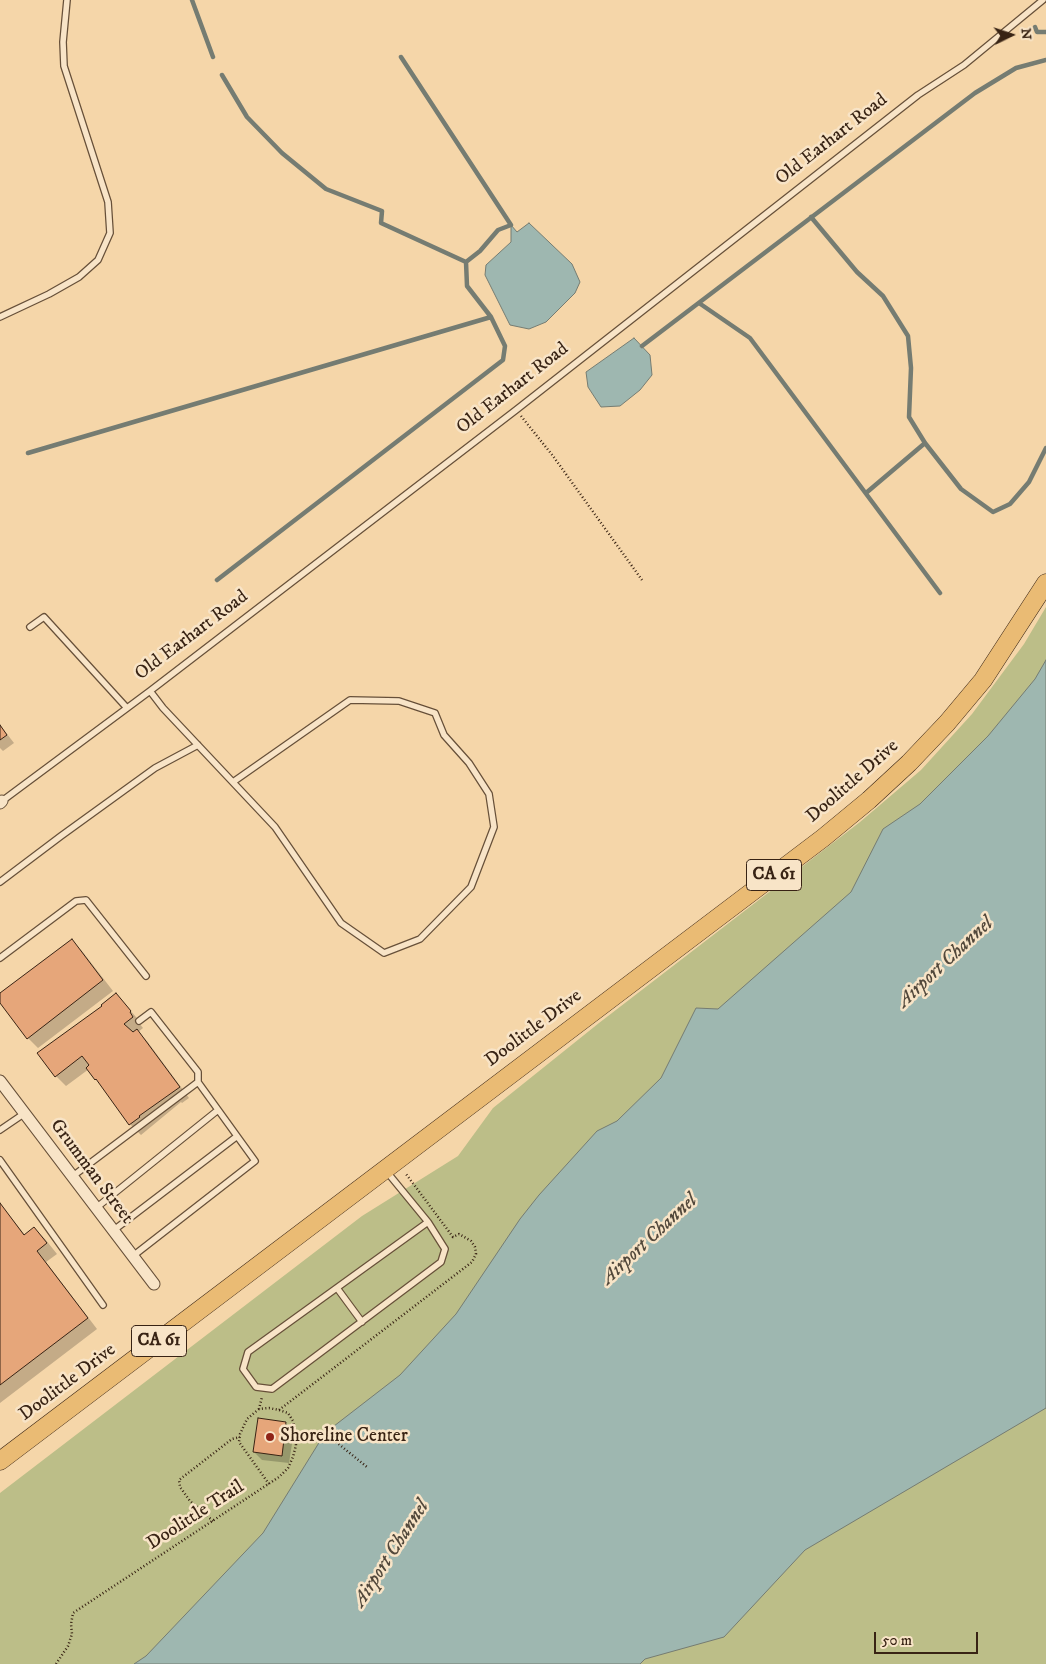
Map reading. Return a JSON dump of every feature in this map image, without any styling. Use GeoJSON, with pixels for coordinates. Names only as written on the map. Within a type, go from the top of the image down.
{"type":"FeatureCollection","features":[{"type":"Feature","properties":{"kind":"main road","name":"Doolittle Drive"},"geometry":{"type":"LineString","coordinates":[[0,1461],[823,838],[869,800],[909,763],[983,680],[1046,583]]}},
{"type":"Feature","properties":{"kind":"street","name":"Grumman Street"},"geometry":{"type":"LineString","coordinates":[[0,1081],[154,1284]]}},
{"type":"Feature","properties":{"kind":"lane"},"geometry":{"type":"LineString","coordinates":[[0,317],[49,294],[79,277],[98,260],[110,233],[108,202],[64,66],[63,42],[67,0]]}},
{"type":"Feature","properties":{"kind":"lane","name":"Old Earhart Road"},"geometry":{"type":"LineString","coordinates":[[1,802],[150,691],[516,410],[918,94],[964,65],[1044,0]]}},
{"type":"Feature","properties":{"kind":"lane"},"geometry":{"type":"LineString","coordinates":[[30,627],[44,616],[127,708]]}},
{"type":"Feature","properties":{"kind":"lane"},"geometry":{"type":"LineString","coordinates":[[150,691],[163,708],[275,827],[341,922],[384,953],[420,939],[471,886],[494,828],[489,794],[469,763],[444,735],[435,713],[400,701],[350,700],[233,782]]}},
{"type":"Feature","properties":{"kind":"lane"},"geometry":{"type":"LineString","coordinates":[[0,882],[155,768],[198,745]]}},
{"type":"Feature","properties":{"kind":"lane"},"geometry":{"type":"LineString","coordinates":[[0,958],[76,901],[86,900],[146,976]]}},
{"type":"Feature","properties":{"kind":"lane"},"geometry":{"type":"LineString","coordinates":[[133,1256],[254,1161],[198,1082],[198,1072],[152,1012],[138,1021]]}},
{"type":"Feature","properties":{"kind":"lane"},"geometry":{"type":"LineString","coordinates":[[73,1176],[198,1082]]}},
{"type":"Feature","properties":{"kind":"lane"},"geometry":{"type":"LineString","coordinates":[[96,1208],[218,1110]]}},
{"type":"Feature","properties":{"kind":"lane"},"geometry":{"type":"LineString","coordinates":[[0,1130],[25,1113]]}},
{"type":"Feature","properties":{"kind":"lane"},"geometry":{"type":"LineString","coordinates":[[114,1230],[236,1137]]}},
{"type":"Feature","properties":{"kind":"lane"},"geometry":{"type":"LineString","coordinates":[[0,1160],[103,1305]]}},
{"type":"Feature","properties":{"kind":"lane"},"geometry":{"type":"LineString","coordinates":[[385,1169],[428,1222],[445,1249],[441,1262],[272,1389],[256,1387],[243,1369],[248,1352],[428,1222]]}},
{"type":"Feature","properties":{"kind":"lane"},"geometry":{"type":"LineString","coordinates":[[337,1288],[362,1322]]}},
{"type":"Feature","properties":{"kind":"path"},"geometry":{"type":"LineString","coordinates":[[516,410],[553,456],[642,580]]}},
{"type":"Feature","properties":{"kind":"path"},"geometry":{"type":"LineString","coordinates":[[264,1388],[259,1409],[247,1419],[239,1442],[269,1484]]}},
{"type":"Feature","properties":{"kind":"path","name":"Doolittle Trail"},"geometry":{"type":"LineString","coordinates":[[56,1664],[68,1646],[72,1634],[73,1613],[269,1484],[288,1468],[294,1457],[296,1446],[293,1421],[288,1413],[269,1408],[259,1409]]}},
{"type":"Feature","properties":{"kind":"path"},"geometry":{"type":"LineString","coordinates":[[325,1433],[367,1467]]}},
{"type":"Feature","properties":{"kind":"path"},"geometry":{"type":"LineString","coordinates":[[213,1521],[190,1501],[180,1488],[179,1480],[232,1439],[240,1437]]}},
{"type":"Feature","properties":{"kind":"green space"},"geometry":{"type":"Polygon","coordinates":[[[1046,607],[1046,1664],[0,1664],[0,1493],[362,1216],[458,1156],[493,1108],[599,1023],[860,822],[921,770],[972,714],[1024,644],[1046,607]]]}},
{"type":"Feature","properties":{"kind":"water"},"geometry":{"type":"Polygon","coordinates":[[[529,223],[572,264],[580,282],[575,293],[546,322],[529,329],[510,325],[485,275],[486,265],[511,242],[511,225],[517,232],[529,223]]]}},
{"type":"Feature","properties":{"kind":"water"},"geometry":{"type":"Polygon","coordinates":[[[634,338],[650,355],[652,375],[640,390],[620,406],[601,407],[588,387],[586,372],[634,338]]]}},
{"type":"Feature","properties":{"kind":"water","name":"Airport Channel"},"geometry":{"type":"Polygon","coordinates":[[[1046,660],[1046,1408],[805,1550],[724,1637],[645,1659],[640,1664],[134,1664],[146,1656],[263,1533],[325,1433],[400,1375],[456,1314],[520,1219],[539,1195],[597,1131],[617,1121],[661,1078],[696,1008],[718,1009],[851,892],[883,829],[920,804],[988,736],[1035,679],[1046,660]]]}},
{"type":"Feature","properties":{"kind":"building"},"geometry":{"type":"Polygon","coordinates":[[[0,725],[7,735],[0,740],[0,725]]]}},
{"type":"Feature","properties":{"kind":"building"},"geometry":{"type":"Polygon","coordinates":[[[72,939],[103,980],[27,1039],[0,1003],[0,993],[72,939]]]}},
{"type":"Feature","properties":{"kind":"building"},"geometry":{"type":"Polygon","coordinates":[[[116,993],[131,1011],[133,1017],[124,1024],[133,1032],[137,1029],[180,1087],[129,1125],[86,1068],[89,1065],[82,1056],[55,1077],[37,1053],[102,1006],[116,993]]]}},
{"type":"Feature","properties":{"kind":"building"},"geometry":{"type":"Polygon","coordinates":[[[0,1203],[24,1235],[34,1227],[47,1243],[37,1251],[88,1318],[0,1385],[0,1203]]]}},
{"type":"Feature","properties":{"kind":"building","name":"Shoreline Center"},"geometry":{"type":"Polygon","coordinates":[[[258,1418],[286,1422],[282,1456],[253,1452],[258,1418]]]}},
{"type":"Feature","properties":{"kind":"waterway"},"geometry":{"type":"LineString","coordinates":[[192,0],[213,57]]}},
{"type":"Feature","properties":{"kind":"waterway"},"geometry":{"type":"LineString","coordinates":[[1035,27],[1037,32],[1046,32]]}},
{"type":"Feature","properties":{"kind":"waterway"},"geometry":{"type":"LineString","coordinates":[[222,75],[247,117],[282,153],[326,189],[382,211],[381,223],[466,262],[480,251],[498,230],[511,225],[401,57]]}},
{"type":"Feature","properties":{"kind":"waterway"},"geometry":{"type":"LineString","coordinates":[[642,346],[975,93],[1016,68],[1046,60]]}},
{"type":"Feature","properties":{"kind":"waterway"},"geometry":{"type":"LineString","coordinates":[[811,217],[857,272],[883,296],[908,336],[911,368],[909,417],[925,443],[961,489],[993,512],[1010,504],[1029,482],[1046,448]]}},
{"type":"Feature","properties":{"kind":"waterway"},"geometry":{"type":"LineString","coordinates":[[28,453],[491,317],[467,286],[466,262]]}},
{"type":"Feature","properties":{"kind":"waterway"},"geometry":{"type":"LineString","coordinates":[[699,303],[750,338],[940,593]]}},
{"type":"Feature","properties":{"kind":"waterway"},"geometry":{"type":"LineString","coordinates":[[217,580],[503,360],[505,346],[491,317]]}},
{"type":"Feature","properties":{"kind":"waterway"},"geometry":{"type":"LineString","coordinates":[[866,493],[925,443]]}},
{"type":"Feature","properties":{"kind":"place","name":"Shoreline Center"},"geometry":{"type":"Point","coordinates":[270,1437]}}]}
